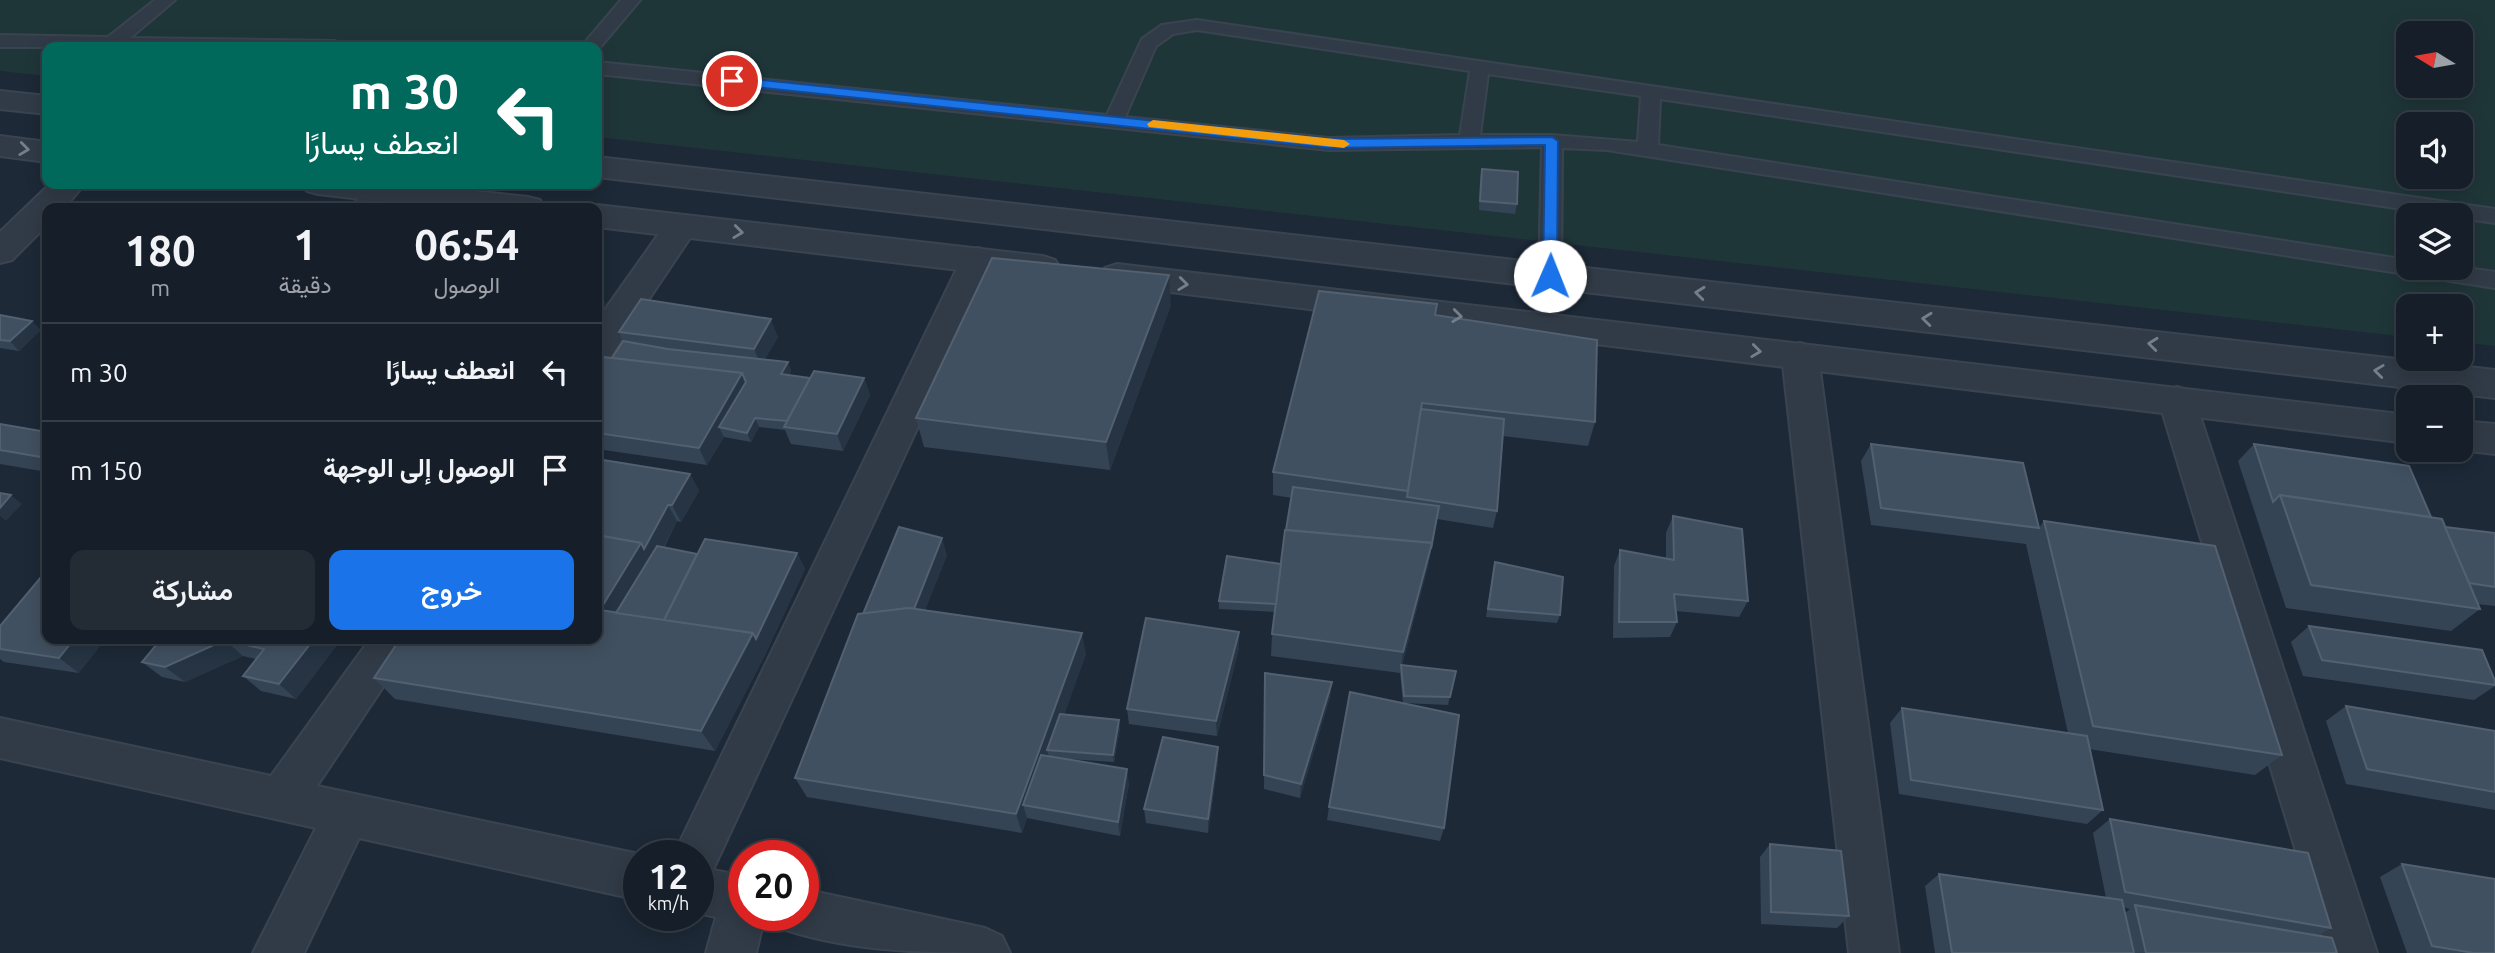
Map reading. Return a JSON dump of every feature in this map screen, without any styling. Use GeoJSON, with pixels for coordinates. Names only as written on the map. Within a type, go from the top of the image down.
{"type":"FeatureCollection","features":[{"type":"Feature","properties":{"kind":"street"},"geometry":{"type":"LineString","coordinates":[[0,100],[42,104]]}},
{"type":"Feature","properties":{"kind":"street"},"geometry":{"type":"LineString","coordinates":[[0,146],[42,151]]}},
{"type":"Feature","properties":{"kind":"street"},"geometry":{"type":"LineString","coordinates":[[602,168],[2495,384]]}},
{"type":"Feature","properties":{"kind":"street"},"geometry":{"type":"LineString","coordinates":[[50,203],[64,189]]}},
{"type":"Feature","properties":{"kind":"street"},"geometry":{"type":"LineString","coordinates":[[336,189],[375,200],[432,203]]}},
{"type":"Feature","properties":{"kind":"street"},"geometry":{"type":"LineString","coordinates":[[0,252],[42,211]]}},
{"type":"Feature","properties":{"kind":"street"},"geometry":{"type":"LineString","coordinates":[[602,217],[2396,428]]}},
{"type":"Feature","properties":{"kind":"street"},"geometry":{"type":"LineString","coordinates":[[602,341],[682,226]]}},
{"type":"Feature","properties":{"kind":"street"},"geometry":{"type":"LineString","coordinates":[[704,840],[978,260]]}},
{"type":"Feature","properties":{"kind":"street"},"geometry":{"type":"LineString","coordinates":[[1800,356],[1874,953]]}},
{"type":"Feature","properties":{"kind":"street"},"geometry":{"type":"LineString","coordinates":[[2177,401],[2352,953]]}},
{"type":"Feature","properties":{"kind":"street"},"geometry":{"type":"LineString","coordinates":[[2473,436],[2495,439]]}},
{"type":"Feature","properties":{"kind":"street"},"geometry":{"type":"LineString","coordinates":[[281,800],[390,644]]}},
{"type":"Feature","properties":{"kind":"street"},"geometry":{"type":"LineString","coordinates":[[0,738],[623,874]]}},
{"type":"Feature","properties":{"kind":"street"},"geometry":{"type":"LineString","coordinates":[[278,953],[347,814]]}},
{"type":"Feature","properties":{"kind":"street"},"geometry":{"type":"LineString","coordinates":[[819,917],[985,953]]}},
{"type":"Feature","properties":{"kind":"street"},"geometry":{"type":"LineString","coordinates":[[731,953],[737,931]]}},
{"type":"Feature","properties":{"kind":"lane"},"geometry":{"type":"LineString","coordinates":[[113,42],[166,0]]}},
{"type":"Feature","properties":{"kind":"lane"},"geometry":{"type":"LineString","coordinates":[[594,42],[624,1]]}},
{"type":"Feature","properties":{"kind":"lane"},"geometry":{"type":"LineString","coordinates":[[1114,120],[1148,43],[1156,35],[1182,26],[1197,25],[2495,216]]}},
{"type":"Feature","properties":{"kind":"lane"},"geometry":{"type":"LineString","coordinates":[[0,41],[56,42]]}},
{"type":"Feature","properties":{"kind":"lane"},"geometry":{"type":"LineString","coordinates":[[1469,142],[1480,67]]}},
{"type":"Feature","properties":{"kind":"lane"},"geometry":{"type":"LineString","coordinates":[[602,69],[1329,144],[1552,141],[1648,149],[2396,265]]}},
{"type":"Feature","properties":{"kind":"lane"},"geometry":{"type":"LineString","coordinates":[[1648,149],[1651,93]]}},
{"type":"Feature","properties":{"kind":"lane"},"geometry":{"type":"LineString","coordinates":[[1550,276],[1552,141]]}},
{"type":"Feature","properties":{"kind":"lane"},"geometry":{"type":"LineString","coordinates":[[2473,277],[2495,280]]}},
{"type":"Feature","properties":{"kind":"green space"},"geometry":{"type":"Polygon","coordinates":[[[0,0],[2495,0],[2495,346],[2473,343],[2473,294],[2396,294],[2396,336],[602,138],[602,42],[42,42],[42,75],[0,71],[0,0]]]}},
{"type":"Feature","properties":{"kind":"building"},"geometry":{"type":"Polygon","coordinates":[[[1482,169],[1518,172],[1517,204],[1480,201],[1482,169]]]}},
{"type":"Feature","properties":{"kind":"building"},"geometry":{"type":"Polygon","coordinates":[[[992,258],[1169,275],[1106,442],[916,418],[992,258]]]}},
{"type":"Feature","properties":{"kind":"building"},"geometry":{"type":"Polygon","coordinates":[[[1319,291],[1437,304],[1435,315],[1597,340],[1595,422],[1422,403],[1408,491],[1273,472],[1319,291]]]}},
{"type":"Feature","properties":{"kind":"building"},"geometry":{"type":"Polygon","coordinates":[[[641,299],[771,319],[754,349],[619,332],[641,299]]]}},
{"type":"Feature","properties":{"kind":"building"},"geometry":{"type":"Polygon","coordinates":[[[0,315],[32,321],[10,341],[0,340],[0,315]]]}},
{"type":"Feature","properties":{"kind":"building"},"geometry":{"type":"Polygon","coordinates":[[[623,341],[668,349],[788,362],[781,374],[810,378],[787,421],[755,418],[747,433],[719,427],[746,382],[742,373],[612,358],[623,341]]]}},
{"type":"Feature","properties":{"kind":"building"},"geometry":{"type":"Polygon","coordinates":[[[602,358],[742,373],[699,448],[602,434],[602,358]]]}},
{"type":"Feature","properties":{"kind":"building"},"geometry":{"type":"Polygon","coordinates":[[[814,371],[864,378],[837,434],[784,427],[814,371]]]}},
{"type":"Feature","properties":{"kind":"building"},"geometry":{"type":"Polygon","coordinates":[[[1421,409],[1504,419],[1497,511],[1407,497],[1421,409]]]}},
{"type":"Feature","properties":{"kind":"building"},"geometry":{"type":"Polygon","coordinates":[[[0,424],[42,431],[42,457],[0,450],[0,424]]]}},
{"type":"Feature","properties":{"kind":"building"},"geometry":{"type":"Polygon","coordinates":[[[1871,444],[2023,463],[2039,528],[1881,508],[1871,444]]]}},
{"type":"Feature","properties":{"kind":"building"},"geometry":{"type":"Polygon","coordinates":[[[2254,444],[2409,466],[2431,517],[2280,495],[2273,502],[2254,444]]]}},
{"type":"Feature","properties":{"kind":"building"},"geometry":{"type":"Polygon","coordinates":[[[602,460],[690,474],[672,505],[668,505],[644,549],[641,543],[602,536],[602,460]]]}},
{"type":"Feature","properties":{"kind":"building"},"geometry":{"type":"Polygon","coordinates":[[[1293,487],[1439,506],[1431,549],[1432,543],[1286,530],[1293,487]]]}},
{"type":"Feature","properties":{"kind":"building"},"geometry":{"type":"Polygon","coordinates":[[[0,493],[11,495],[0,508],[0,493]]]}},
{"type":"Feature","properties":{"kind":"building"},"geometry":{"type":"Polygon","coordinates":[[[2280,495],[2442,519],[2480,609],[2311,585],[2280,495]]]}},
{"type":"Feature","properties":{"kind":"building"},"geometry":{"type":"Polygon","coordinates":[[[1673,516],[1742,529],[1748,601],[1674,594],[1677,622],[1619,622],[1620,550],[1674,560],[1673,516]]]}},
{"type":"Feature","properties":{"kind":"building"},"geometry":{"type":"Polygon","coordinates":[[[2044,521],[2215,546],[2282,755],[2093,726],[2044,521]]]}},
{"type":"Feature","properties":{"kind":"building"},"geometry":{"type":"Polygon","coordinates":[[[899,527],[942,538],[914,609],[863,614],[899,527]]]}},
{"type":"Feature","properties":{"kind":"building"},"geometry":{"type":"Polygon","coordinates":[[[2445,527],[2495,533],[2495,587],[2469,583],[2445,527]]]}},
{"type":"Feature","properties":{"kind":"building"},"geometry":{"type":"Polygon","coordinates":[[[1285,530],[1432,543],[1403,652],[1272,634],[1285,530]]]}},
{"type":"Feature","properties":{"kind":"building"},"geometry":{"type":"Polygon","coordinates":[[[602,536],[641,543],[602,607],[602,536]]]}},
{"type":"Feature","properties":{"kind":"building"},"geometry":{"type":"Polygon","coordinates":[[[705,539],[797,553],[756,639],[753,633],[664,620],[705,539]]]}},
{"type":"Feature","properties":{"kind":"building"},"geometry":{"type":"Polygon","coordinates":[[[657,546],[697,554],[664,620],[616,613],[657,546]]]}},
{"type":"Feature","properties":{"kind":"building"},"geometry":{"type":"Polygon","coordinates":[[[1227,556],[1281,564],[1276,604],[1219,601],[1227,556]]]}},
{"type":"Feature","properties":{"kind":"building"},"geometry":{"type":"Polygon","coordinates":[[[1495,562],[1563,577],[1560,615],[1488,609],[1495,562]]]}},
{"type":"Feature","properties":{"kind":"building"},"geometry":{"type":"Polygon","coordinates":[[[42,576],[42,644],[70,644],[59,658],[0,649],[0,626],[42,576]]]}},
{"type":"Feature","properties":{"kind":"building"},"geometry":{"type":"Polygon","coordinates":[[[909,608],[1082,633],[1016,814],[795,778],[858,614],[909,608]]]}},
{"type":"Feature","properties":{"kind":"building"},"geometry":{"type":"Polygon","coordinates":[[[602,610],[753,633],[701,731],[374,678],[397,644],[602,644],[602,610]]]}},
{"type":"Feature","properties":{"kind":"building"},"geometry":{"type":"Polygon","coordinates":[[[1146,618],[1239,632],[1216,721],[1127,709],[1146,618]]]}},
{"type":"Feature","properties":{"kind":"building"},"geometry":{"type":"Polygon","coordinates":[[[2309,626],[2482,650],[2495,685],[2322,660],[2309,626]]]}},
{"type":"Feature","properties":{"kind":"building"},"geometry":{"type":"Polygon","coordinates":[[[157,644],[216,644],[165,667],[142,662],[157,644]]]}},
{"type":"Feature","properties":{"kind":"building"},"geometry":{"type":"Polygon","coordinates":[[[242,644],[310,644],[279,684],[243,676],[264,649],[242,644]]]}},
{"type":"Feature","properties":{"kind":"building"},"geometry":{"type":"Polygon","coordinates":[[[1401,665],[1456,671],[1450,697],[1404,696],[1401,665]]]}},
{"type":"Feature","properties":{"kind":"building"},"geometry":{"type":"Polygon","coordinates":[[[1265,673],[1332,682],[1301,784],[1264,775],[1265,673]]]}},
{"type":"Feature","properties":{"kind":"building"},"geometry":{"type":"Polygon","coordinates":[[[1350,692],[1459,715],[1444,828],[1329,807],[1350,692]]]}},
{"type":"Feature","properties":{"kind":"building"},"geometry":{"type":"Polygon","coordinates":[[[2346,706],[2495,731],[2495,792],[2367,769],[2346,706]]]}},
{"type":"Feature","properties":{"kind":"building"},"geometry":{"type":"Polygon","coordinates":[[[1902,708],[2087,736],[2103,810],[1911,780],[1902,708]]]}},
{"type":"Feature","properties":{"kind":"building"},"geometry":{"type":"Polygon","coordinates":[[[1060,714],[1119,720],[1113,755],[1047,750],[1060,714]]]}},
{"type":"Feature","properties":{"kind":"building"},"geometry":{"type":"Polygon","coordinates":[[[1163,737],[1218,747],[1208,819],[1144,809],[1163,737]]]}},
{"type":"Feature","properties":{"kind":"building"},"geometry":{"type":"Polygon","coordinates":[[[1041,755],[1127,769],[1118,822],[1023,805],[1041,755]]]}},
{"type":"Feature","properties":{"kind":"building"},"geometry":{"type":"Polygon","coordinates":[[[2110,819],[2308,853],[2331,928],[2125,892],[2110,819]]]}},
{"type":"Feature","properties":{"kind":"building"},"geometry":{"type":"Polygon","coordinates":[[[1770,844],[1841,851],[1849,916],[1771,912],[1770,844]]]}},
{"type":"Feature","properties":{"kind":"building"},"geometry":{"type":"Polygon","coordinates":[[[2402,864],[2495,879],[2495,953],[2474,953],[2432,946],[2402,864]]]}},
{"type":"Feature","properties":{"kind":"building"},"geometry":{"type":"Polygon","coordinates":[[[1939,874],[2122,900],[2134,953],[1952,953],[1939,874]]]}},
{"type":"Feature","properties":{"kind":"building"},"geometry":{"type":"Polygon","coordinates":[[[2135,905],[2332,938],[2337,953],[2146,953],[2135,905]]]}},
{"type":"Feature","properties":{"kind":"slow traffic"},"geometry":{"type":"LineString","coordinates":[[1153,124],[1344,144]]}},
{"type":"Feature","properties":{"kind":"route"},"geometry":{"type":"LineString","coordinates":[[732,81],[1329,144],[1552,141],[1550,276]]}}]}
